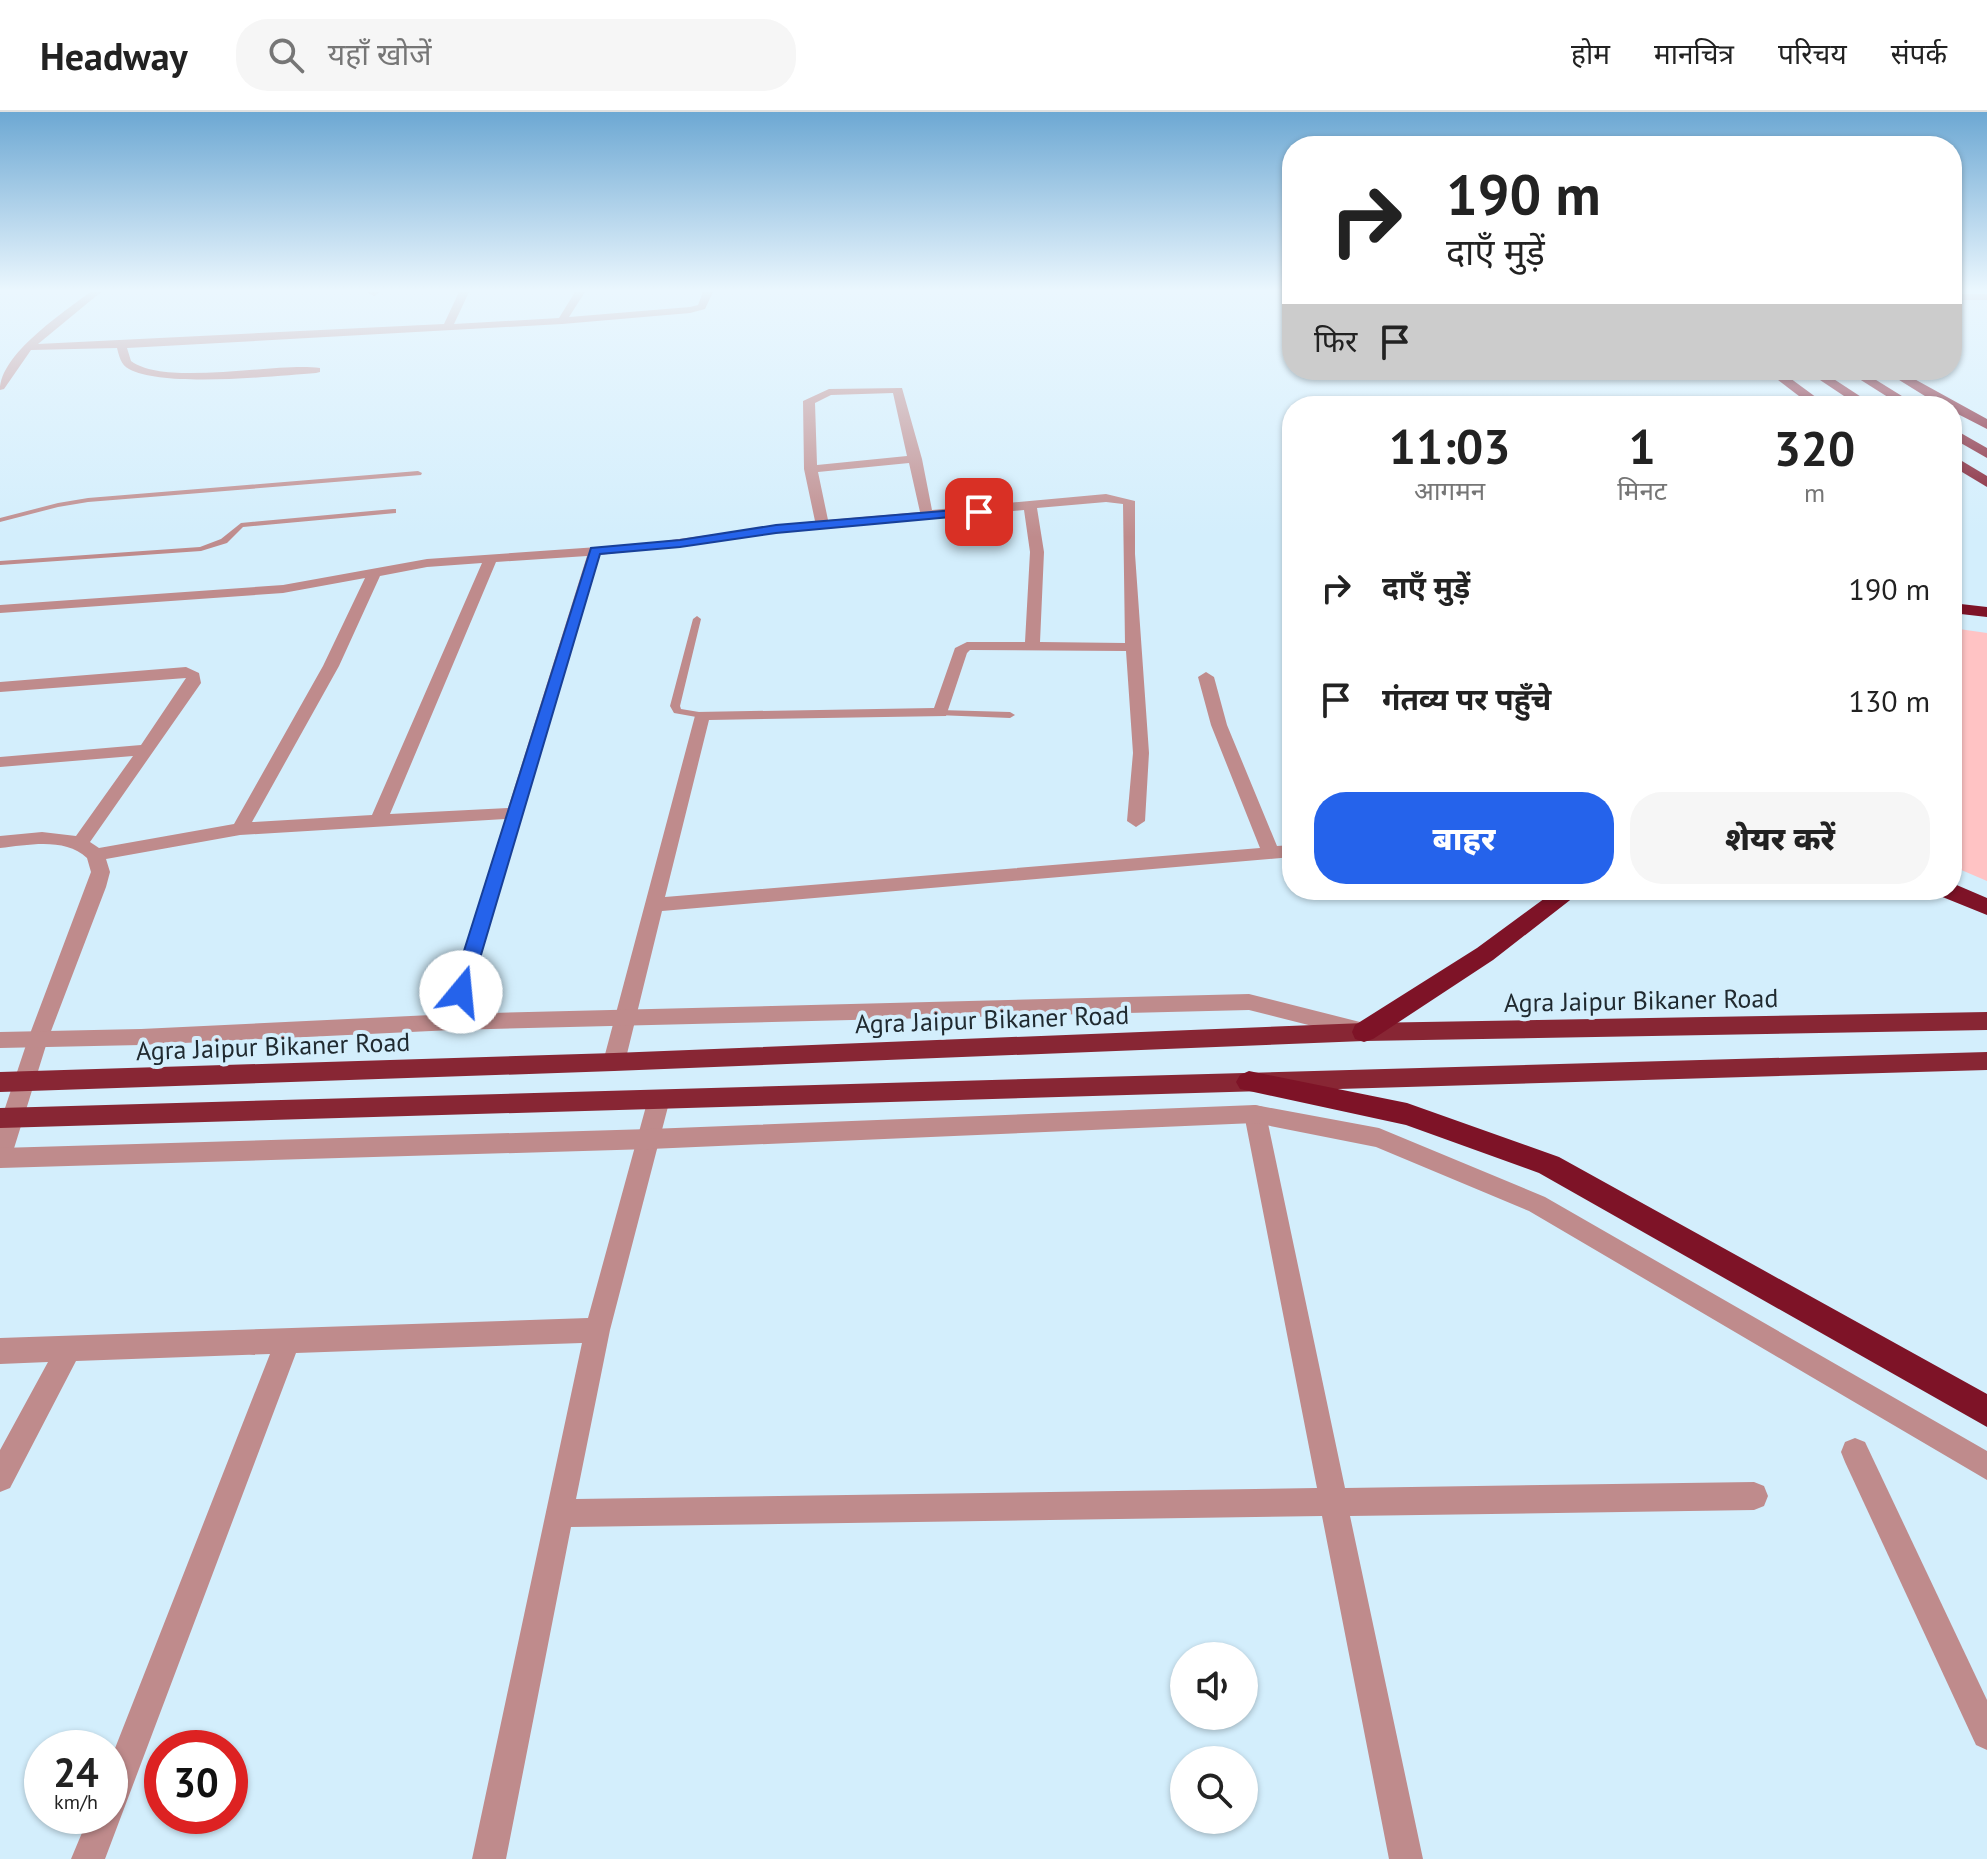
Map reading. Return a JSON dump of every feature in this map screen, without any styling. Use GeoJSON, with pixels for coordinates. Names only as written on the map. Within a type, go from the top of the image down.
{"type":"FeatureCollection","features":[{"type":"Feature","properties":{"kind":"highway"},"geometry":{"type":"LineString","coordinates":[[1785,380],[1807,396]]}},
{"type":"Feature","properties":{"kind":"highway"},"geometry":{"type":"LineString","coordinates":[[1827,380],[1852,396]]}},
{"type":"Feature","properties":{"kind":"highway"},"geometry":{"type":"LineString","coordinates":[[1868,380],[1894,396]]}},
{"type":"Feature","properties":{"kind":"highway"},"geometry":{"type":"LineString","coordinates":[[1906,380],[1934,396]]}},
{"type":"Feature","properties":{"kind":"highway"},"geometry":{"type":"LineString","coordinates":[[1962,411],[1987,425]]}},
{"type":"Feature","properties":{"kind":"highway"},"geometry":{"type":"LineString","coordinates":[[1962,438],[1987,454]]}},
{"type":"Feature","properties":{"kind":"highway"},"geometry":{"type":"LineString","coordinates":[[1962,466],[1987,483]]}},
{"type":"Feature","properties":{"kind":"highway"},"geometry":{"type":"LineString","coordinates":[[1962,609],[1987,612]]}},
{"type":"Feature","properties":{"kind":"highway"},"geometry":{"type":"LineString","coordinates":[[1962,896],[1987,907]]}},
{"type":"Feature","properties":{"kind":"highway"},"geometry":{"type":"LineString","coordinates":[[1364,1032],[1485,954],[1558,900]]}},
{"type":"Feature","properties":{"kind":"highway","name":"Agra Jaipur Bikaner Road"},"geometry":{"type":"LineString","coordinates":[[12,1082],[1364,1032],[1987,1021]]}},
{"type":"Feature","properties":{"kind":"highway"},"geometry":{"type":"LineString","coordinates":[[7,1118],[1987,1061]]}},
{"type":"Feature","properties":{"kind":"highway"},"geometry":{"type":"LineString","coordinates":[[1249,1082],[1407,1114],[1549,1165],[1987,1411]]}},
{"type":"Feature","properties":{"kind":"street"},"geometry":{"type":"LineString","coordinates":[[219,374],[239,374]]}},
{"type":"Feature","properties":{"kind":"street"},"geometry":{"type":"LineString","coordinates":[[822,525],[810,469],[809,401],[812,397],[829,392],[898,390],[927,516]]}},
{"type":"Feature","properties":{"kind":"street"},"geometry":{"type":"LineString","coordinates":[[810,469],[916,459]]}},
{"type":"Feature","properties":{"kind":"street"},"geometry":{"type":"LineString","coordinates":[[0,609],[283,589],[403,566],[680,544],[734,534],[1106,498],[1129,501],[1128,554],[1141,753],[1136,821]]}},
{"type":"Feature","properties":{"kind":"street"},"geometry":{"type":"LineString","coordinates":[[1030,507],[1037,552],[1032,645]]}},
{"type":"Feature","properties":{"kind":"street"},"geometry":{"type":"LineString","coordinates":[[452,1022],[595,550]]}},
{"type":"Feature","properties":{"kind":"street"},"geometry":{"type":"LineString","coordinates":[[379,819],[491,557]]}},
{"type":"Feature","properties":{"kind":"street"},"geometry":{"type":"LineString","coordinates":[[240,829],[331,666],[375,572]]}},
{"type":"Feature","properties":{"kind":"street"},"geometry":{"type":"LineString","coordinates":[[614,1062],[702,715],[940,713],[960,651],[967,646],[1133,647]]}},
{"type":"Feature","properties":{"kind":"street"},"geometry":{"type":"LineString","coordinates":[[0,687],[186,672],[194,676],[193,683],[145,750],[88,849]]}},
{"type":"Feature","properties":{"kind":"street"},"geometry":{"type":"LineString","coordinates":[[1206,677],[1219,725],[1271,853]]}},
{"type":"Feature","properties":{"kind":"street"},"geometry":{"type":"LineString","coordinates":[[0,762],[145,750]]}},
{"type":"Feature","properties":{"kind":"street"},"geometry":{"type":"LineString","coordinates":[[0,842],[59,839],[88,849],[240,829],[515,813]]}},
{"type":"Feature","properties":{"kind":"street"},"geometry":{"type":"LineString","coordinates":[[88,849],[101,870],[38,1039],[12,1082],[0,1158],[650,1139],[1255,1114],[1379,1138],[1537,1204],[1987,1466]]}},
{"type":"Feature","properties":{"kind":"street"},"geometry":{"type":"LineString","coordinates":[[655,905],[1282,852]]}},
{"type":"Feature","properties":{"kind":"street"},"geometry":{"type":"LineString","coordinates":[[0,1040],[452,1022],[1249,1002],[1364,1032]]}},
{"type":"Feature","properties":{"kind":"street"},"geometry":{"type":"LineString","coordinates":[[1249,1082],[1406,1859]]}},
{"type":"Feature","properties":{"kind":"street"},"geometry":{"type":"LineString","coordinates":[[489,1859],[597,1330],[659,1099]]}},
{"type":"Feature","properties":{"kind":"street"},"geometry":{"type":"LineString","coordinates":[[0,1351],[597,1330]]}},
{"type":"Feature","properties":{"kind":"street"},"geometry":{"type":"LineString","coordinates":[[128,1755],[287,1342]]}},
{"type":"Feature","properties":{"kind":"street"},"geometry":{"type":"LineString","coordinates":[[0,1478],[69,1349]]}},
{"type":"Feature","properties":{"kind":"street"},"geometry":{"type":"LineString","coordinates":[[1855,1452],[1987,1734]]}},
{"type":"Feature","properties":{"kind":"street"},"geometry":{"type":"LineString","coordinates":[[559,1513],[1754,1496]]}},
{"type":"Feature","properties":{"kind":"street"},"geometry":{"type":"LineString","coordinates":[[88,1859],[98,1834]]}},
{"type":"Feature","properties":{"kind":"lane"},"geometry":{"type":"LineString","coordinates":[[0,520],[88,500],[418,473]]}},
{"type":"Feature","properties":{"kind":"lane"},"geometry":{"type":"LineString","coordinates":[[0,563],[201,549],[224,541],[232,530],[241,525],[393,511]]}},
{"type":"Feature","properties":{"kind":"lane"},"geometry":{"type":"LineString","coordinates":[[697,619],[675,706],[682,714],[702,715]]}},
{"type":"Feature","properties":{"kind":"lane"},"geometry":{"type":"LineString","coordinates":[[940,713],[1010,715]]}},
{"type":"Feature","properties":{"kind":"shaded area"},"geometry":{"type":"Polygon","coordinates":[[[1962,629],[1987,633],[1987,881],[1962,870],[1962,629]]]}},
{"type":"Feature","properties":{"kind":"route"},"geometry":{"type":"LineString","coordinates":[[461,992],[595,550],[680,544],[776,529],[979,512]]}}]}
